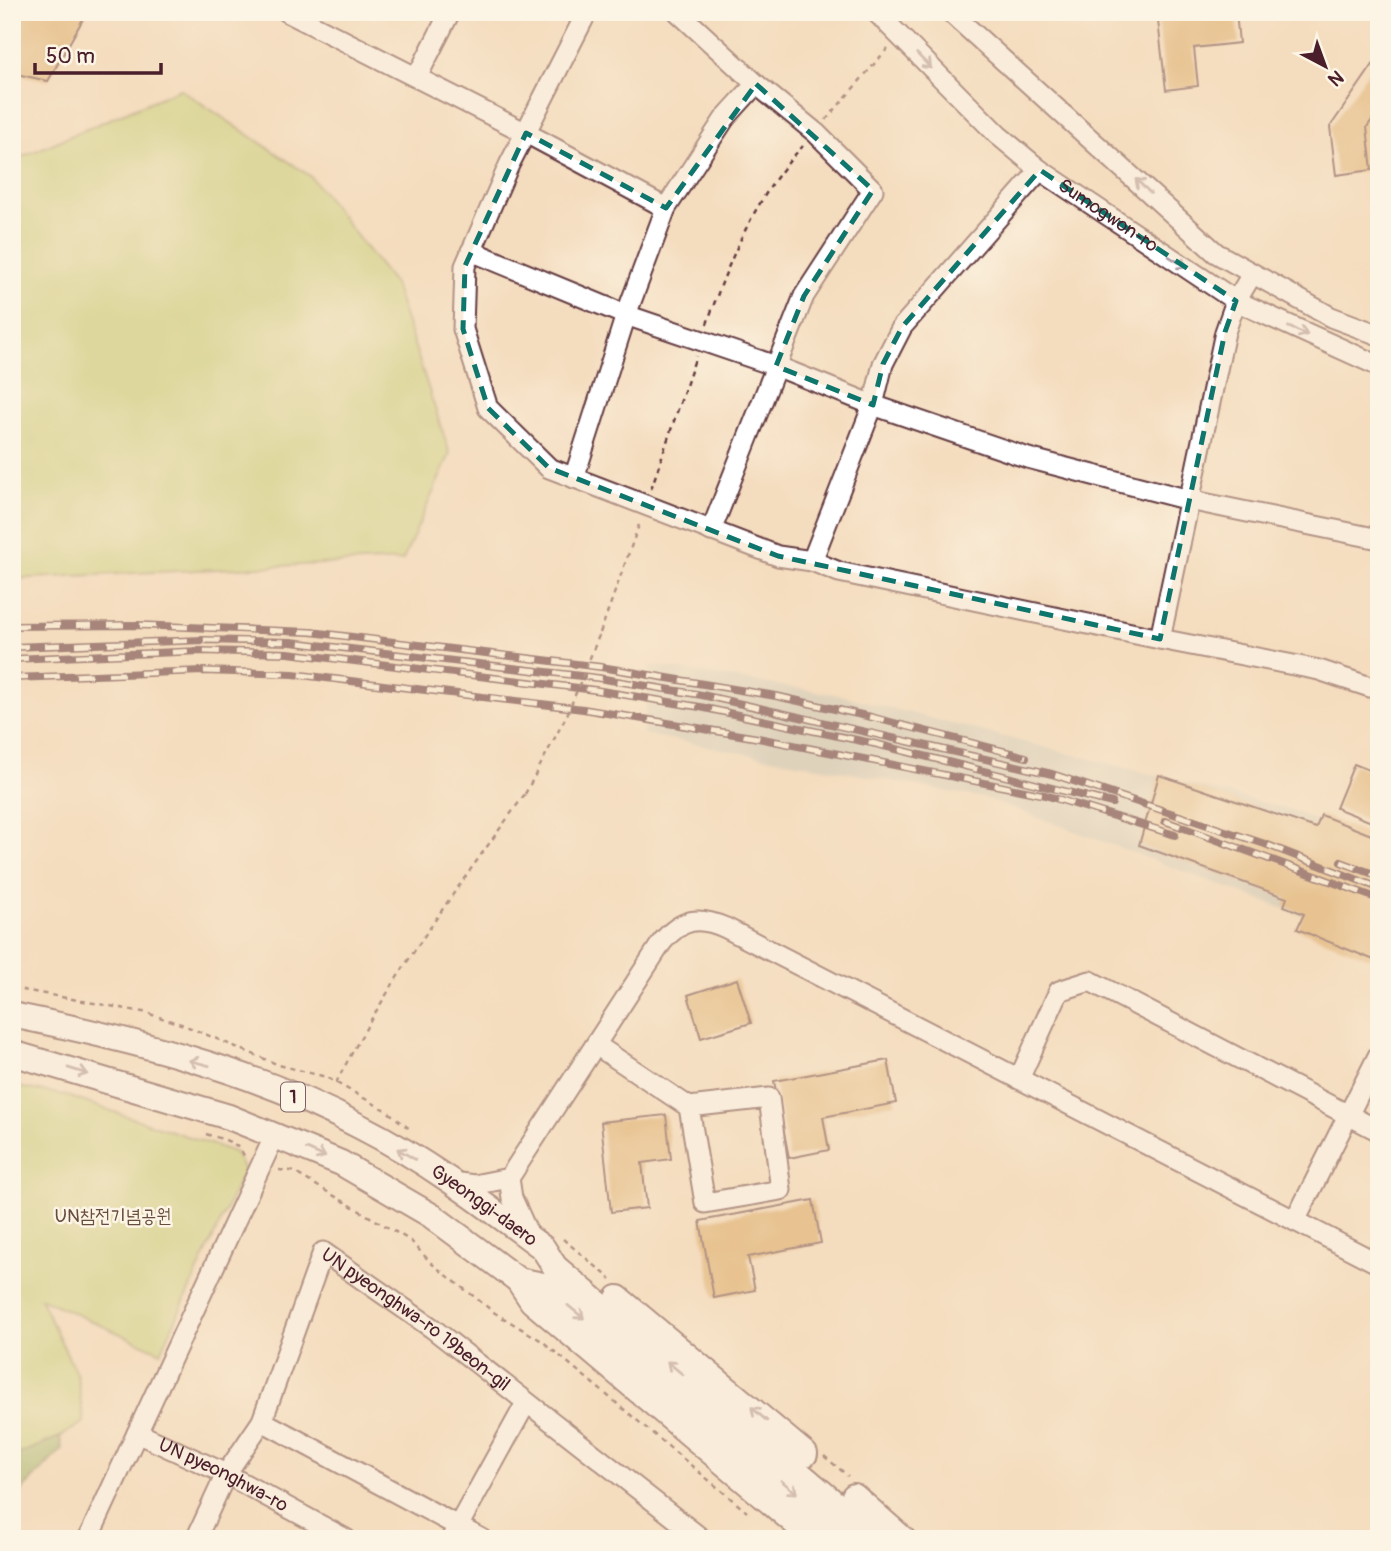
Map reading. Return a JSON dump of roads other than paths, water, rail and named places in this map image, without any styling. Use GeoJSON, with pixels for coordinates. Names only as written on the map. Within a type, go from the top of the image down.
{"type":"FeatureCollection","features":[{"type":"Feature","properties":{"kind":"main road","name":"Gyeonggi-daero"},"geometry":{"type":"LineString","coordinates":[[12,1015],[240,1074],[361,1126],[449,1181],[537,1243],[555,1267],[877,1539]]}},
{"type":"Feature","properties":{"kind":"main road","name":"Gyeonggi-daero"},"geometry":{"type":"LineString","coordinates":[[12,1053],[229,1116],[341,1163],[432,1216],[517,1279],[543,1285],[850,1539]]}},
{"type":"Feature","properties":{"kind":"main road"},"geometry":{"type":"LineString","coordinates":[[537,1243],[566,1256],[748,1405],[903,1539]]}},
{"type":"Feature","properties":{"kind":"main road"},"geometry":{"type":"LineString","coordinates":[[517,1279],[532,1301],[814,1539]]}},
{"type":"Feature","properties":{"kind":"street"},"geometry":{"type":"LineString","coordinates":[[287,12],[321,20],[417,77],[666,208]]}},
{"type":"Feature","properties":{"kind":"street"},"geometry":{"type":"LineString","coordinates":[[417,77],[450,12]]}},
{"type":"Feature","properties":{"kind":"street"},"geometry":{"type":"LineString","coordinates":[[587,12],[526,133],[465,266],[463,329],[488,408],[549,468],[778,556],[812,561],[839,572],[1319,670],[1379,690]]}},
{"type":"Feature","properties":{"kind":"street"},"geometry":{"type":"LineString","coordinates":[[678,12],[756,84],[816,133],[873,191],[804,296],[711,531]]}},
{"type":"Feature","properties":{"kind":"street","name":"Sumogwon-ro"},"geometry":{"type":"LineString","coordinates":[[876,12],[998,135],[1040,170],[1236,301],[1379,366]]}},
{"type":"Feature","properties":{"kind":"street","name":"Sumogwon-ro"},"geometry":{"type":"LineString","coordinates":[[950,12],[1216,253],[1251,276],[1331,317],[1379,335]]}},
{"type":"Feature","properties":{"kind":"street"},"geometry":{"type":"LineString","coordinates":[[574,478],[626,315],[666,208],[725,118],[756,84]]}},
{"type":"Feature","properties":{"kind":"street"},"geometry":{"type":"LineString","coordinates":[[812,561],[873,405],[883,364],[902,327],[1040,170]]}},
{"type":"Feature","properties":{"kind":"street"},"geometry":{"type":"LineString","coordinates":[[471,251],[626,315],[776,366],[873,405],[1028,458],[1189,500],[1379,539]]}},
{"type":"Feature","properties":{"kind":"street"},"geometry":{"type":"LineString","coordinates":[[1160,639],[1225,332],[1236,301],[1251,276]]}},
{"type":"Feature","properties":{"kind":"street"},"geometry":{"type":"LineString","coordinates":[[537,1243],[512,1198],[509,1178],[671,931],[690,919],[708,920],[1379,1264]]}},
{"type":"Feature","properties":{"kind":"street"},"geometry":{"type":"LineString","coordinates":[[1019,1079],[1059,991],[1090,981],[1379,1131]]}},
{"type":"Feature","properties":{"kind":"street"},"geometry":{"type":"LineString","coordinates":[[596,1045],[689,1107],[769,1098],[781,1190],[705,1203],[689,1107]]}},
{"type":"Feature","properties":{"kind":"street"},"geometry":{"type":"LineString","coordinates":[[1295,1221],[1379,1054]]}},
{"type":"Feature","properties":{"kind":"street"},"geometry":{"type":"LineString","coordinates":[[88,1539],[275,1135]]}},
{"type":"Feature","properties":{"kind":"street"},"geometry":{"type":"LineString","coordinates":[[449,1181],[474,1185],[509,1178]]}},
{"type":"Feature","properties":{"kind":"street","name":"UN pyeonghwa-ro 19beon-gil"},"geometry":{"type":"LineString","coordinates":[[196,1539],[226,1474],[262,1421],[323,1252],[432,1328],[701,1538]]}},
{"type":"Feature","properties":{"kind":"street"},"geometry":{"type":"LineString","coordinates":[[455,1533],[526,1403]]}},
{"type":"Feature","properties":{"kind":"street"},"geometry":{"type":"LineString","coordinates":[[262,1421],[455,1533],[482,1539]]}},
{"type":"Feature","properties":{"kind":"street","name":"UN pyeonghwa-ro"},"geometry":{"type":"LineString","coordinates":[[137,1433],[226,1474],[346,1539]]}},
{"type":"Feature","properties":{"kind":"railway"},"geometry":{"type":"LineString","coordinates":[[12,626],[136,625],[311,632],[601,667],[776,696],[871,717],[1026,757]]}},
{"type":"Feature","properties":{"kind":"railway"},"geometry":{"type":"LineString","coordinates":[[12,647],[204,640],[291,642],[598,678],[702,695],[1052,774],[1265,844],[1379,888]]}},
{"type":"Feature","properties":{"kind":"railway"},"geometry":{"type":"LineString","coordinates":[[12,659],[201,651],[288,653],[595,690],[700,707],[876,744],[1112,803]]}},
{"type":"Feature","properties":{"kind":"railway"},"geometry":{"type":"LineString","coordinates":[[12,678],[204,671],[293,674],[583,709],[758,738],[1045,795],[1175,835]]}},
{"type":"Feature","properties":{"kind":"railway"},"geometry":{"type":"LineString","coordinates":[[1165,821],[1379,899]]}},
{"type":"Feature","properties":{"kind":"railway"},"geometry":{"type":"LineString","coordinates":[[1341,862],[1379,876]]}},
{"type":"Feature","properties":{"kind":"park label","name":"UN참전기념공원"},"geometry":{"type":"Point","coordinates":[113,1216]}}]}
